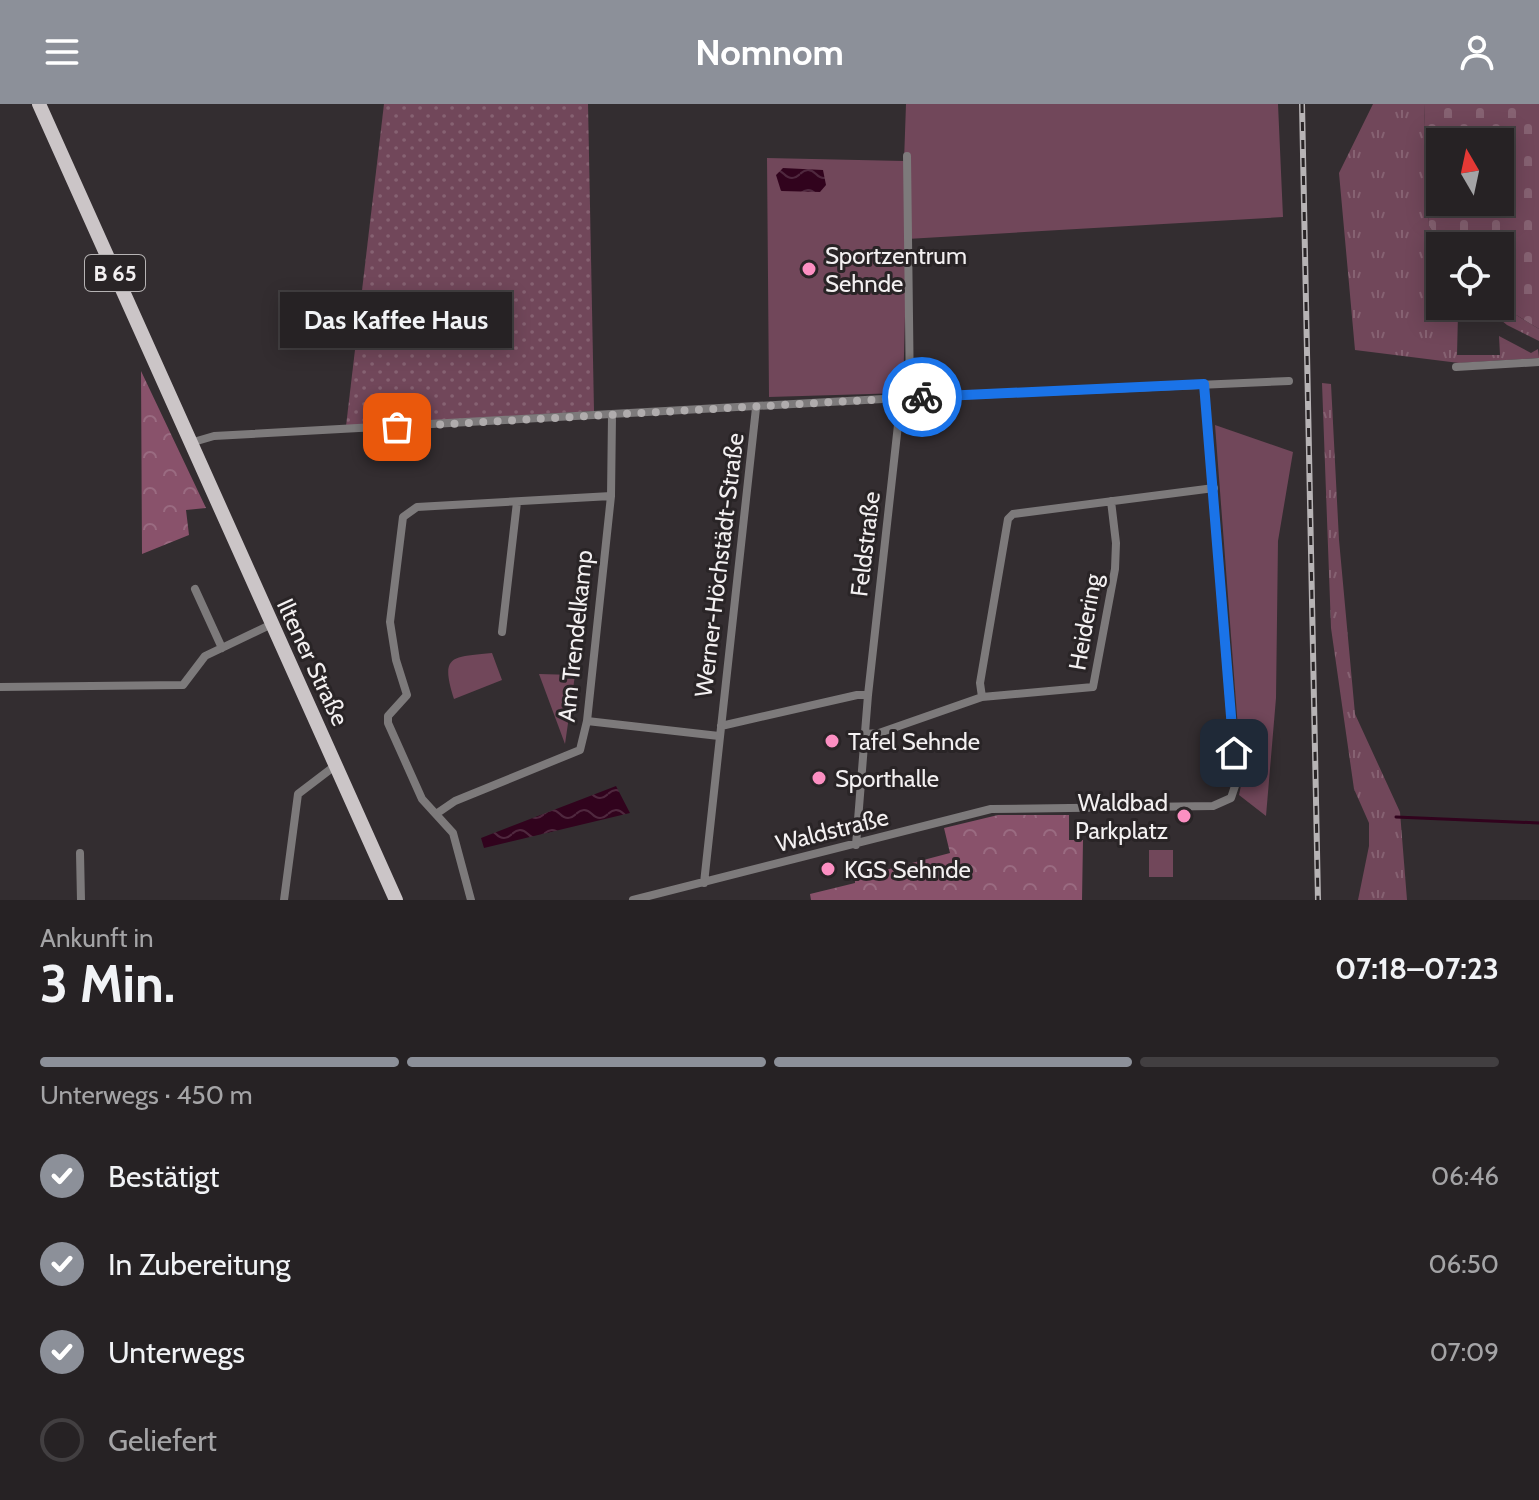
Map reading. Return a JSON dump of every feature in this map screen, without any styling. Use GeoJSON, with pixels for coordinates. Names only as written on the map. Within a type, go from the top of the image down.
{"type":"FeatureCollection","features":[{"type":"Feature","properties":{"kind":"main road","name":"B 65"},"geometry":{"type":"LineString","coordinates":[[39,104],[190,443]]}},
{"type":"Feature","properties":{"kind":"main road","name":"Iltener Straße"},"geometry":{"type":"LineString","coordinates":[[190,443],[396,900]]}},
{"type":"Feature","properties":{"kind":"street","name":"Feldstraße"},"geometry":{"type":"LineString","coordinates":[[856,845],[868,695],[905,398],[907,156]]}},
{"type":"Feature","properties":{"kind":"street"},"geometry":{"type":"LineString","coordinates":[[1456,367],[1539,362]]}},
{"type":"Feature","properties":{"kind":"street"},"geometry":{"type":"LineString","coordinates":[[190,443],[214,436],[905,398],[1289,381]]}},
{"type":"Feature","properties":{"kind":"street"},"geometry":{"type":"LineString","coordinates":[[982,697],[980,683],[1008,519],[1019,511],[1214,488],[1204,384]]}},
{"type":"Feature","properties":{"kind":"street","name":"Werner-Höchstädt-Straße"},"geometry":{"type":"LineString","coordinates":[[704,883],[756,408]]}},
{"type":"Feature","properties":{"kind":"street","name":"Am Trendelkamp"},"geometry":{"type":"LineString","coordinates":[[436,814],[455,801],[580,750],[587,721],[611,496],[612,416]]}},
{"type":"Feature","properties":{"kind":"street","name":"Waldstraße"},"geometry":{"type":"LineString","coordinates":[[633,900],[991,809],[1213,806],[1231,798],[1236,783],[1214,488]]}},
{"type":"Feature","properties":{"kind":"street"},"geometry":{"type":"LineString","coordinates":[[471,900],[453,833],[422,799],[388,723],[388,716],[407,695],[396,660],[390,622],[403,517],[417,507],[611,496]]}},
{"type":"Feature","properties":{"kind":"street","name":"Heidering"},"geometry":{"type":"LineString","coordinates":[[865,734],[879,733],[982,697],[1093,687],[1115,569],[1111,501]]}},
{"type":"Feature","properties":{"kind":"street"},"geometry":{"type":"LineString","coordinates":[[502,632],[517,502]]}},
{"type":"Feature","properties":{"kind":"street"},"geometry":{"type":"LineString","coordinates":[[195,589],[222,648]]}},
{"type":"Feature","properties":{"kind":"street"},"geometry":{"type":"LineString","coordinates":[[0,687],[183,685],[205,656],[272,624]]}},
{"type":"Feature","properties":{"kind":"street","name":"Werner-Höchstädt-Straße"},"geometry":{"type":"LineString","coordinates":[[587,721],[720,731],[798,709],[868,695]]}},
{"type":"Feature","properties":{"kind":"street"},"geometry":{"type":"LineString","coordinates":[[284,900],[298,794],[336,765]]}},
{"type":"Feature","properties":{"kind":"street"},"geometry":{"type":"LineString","coordinates":[[80,853],[81,900]]}},
{"type":"Feature","properties":{"kind":"green space"},"geometry":{"type":"Polygon","coordinates":[[[384,104],[588,104],[594,411],[346,426],[384,104]]]}},
{"type":"Feature","properties":{"kind":"green space"},"geometry":{"type":"Polygon","coordinates":[[[906,104],[1278,104],[1283,217],[907,239],[903,393],[769,397],[767,158],[904,161],[906,104]]]}},
{"type":"Feature","properties":{"kind":"green space"},"geometry":{"type":"Polygon","coordinates":[[[1373,104],[1424,104],[1426,216],[1433,232],[1426,232],[1426,320],[1458,320],[1457,355],[1500,355],[1499,336],[1531,353],[1538,349],[1539,358],[1459,363],[1355,350],[1339,173],[1373,104]]]}},
{"type":"Feature","properties":{"kind":"green space"},"geometry":{"type":"Polygon","coordinates":[[[1424,104],[1539,104],[1539,329],[1514,314],[1514,232],[1433,232],[1429,216],[1514,216],[1514,128],[1426,128],[1426,153],[1424,104]]]}},
{"type":"Feature","properties":{"kind":"green space"},"geometry":{"type":"Polygon","coordinates":[[[1514,314],[1539,329],[1539,341],[1501,320],[1514,320],[1514,314]]]}},
{"type":"Feature","properties":{"kind":"green space"},"geometry":{"type":"Polygon","coordinates":[[[141,371],[206,508],[186,510],[189,535],[142,554],[141,371]]]}},
{"type":"Feature","properties":{"kind":"green space"},"geometry":{"type":"Polygon","coordinates":[[[1322,383],[1331,384],[1339,540],[1355,714],[1400,812],[1407,900],[1358,900],[1369,846],[1369,823],[1354,789],[1331,628],[1322,383]]]}},
{"type":"Feature","properties":{"kind":"green space"},"geometry":{"type":"Polygon","coordinates":[[[1215,425],[1293,452],[1278,541],[1276,698],[1266,816],[1239,795],[1242,781],[1215,425]]]}},
{"type":"Feature","properties":{"kind":"green space"},"geometry":{"type":"Polygon","coordinates":[[[492,653],[502,680],[454,699],[448,674],[452,661],[492,653]]]}},
{"type":"Feature","properties":{"kind":"green space"},"geometry":{"type":"Polygon","coordinates":[[[539,674],[575,675],[565,744],[539,674]]]}},
{"type":"Feature","properties":{"kind":"green space"},"geometry":{"type":"Polygon","coordinates":[[[998,815],[1069,815],[1069,840],[1083,840],[1082,900],[811,900],[810,894],[855,883],[855,878],[950,853],[944,828],[998,815]]]}},
{"type":"Feature","properties":{"kind":"green space"},"geometry":{"type":"Polygon","coordinates":[[[1149,850],[1173,850],[1173,877],[1149,877],[1149,850]]]}},
{"type":"Feature","properties":{"kind":"water"},"geometry":{"type":"Polygon","coordinates":[[[783,168],[823,170],[826,185],[820,192],[781,191],[776,175],[783,168]]]}},
{"type":"Feature","properties":{"kind":"water"},"geometry":{"type":"Polygon","coordinates":[[[616,786],[630,813],[484,848],[481,838],[616,786]]]}},
{"type":"Feature","properties":{"kind":"waterway"},"geometry":{"type":"LineString","coordinates":[[1396,817],[1539,823]]}},
{"type":"Feature","properties":{"kind":"railway"},"geometry":{"type":"LineString","coordinates":[[1302,104],[1318,900]]}},
{"type":"Feature","properties":{"kind":"way so far"},"geometry":{"type":"LineString","coordinates":[[397,427],[922,397]]}},
{"type":"Feature","properties":{"kind":"place","name":"Sportzentrum Sehnde"},"geometry":{"type":"Point","coordinates":[809,269]}},
{"type":"Feature","properties":{"kind":"place","name":"Das Kaffee Haus"},"geometry":{"type":"Point","coordinates":[397,427]}},
{"type":"Feature","properties":{"kind":"place","name":"Tafel Sehnde"},"geometry":{"type":"Point","coordinates":[832,741]}},
{"type":"Feature","properties":{"kind":"place","name":"Sporthalle"},"geometry":{"type":"Point","coordinates":[819,778]}},
{"type":"Feature","properties":{"kind":"place","name":"Waldbad Parkplatz"},"geometry":{"type":"Point","coordinates":[1184,816]}},
{"type":"Feature","properties":{"kind":"place","name":"KGS Sehnde"},"geometry":{"type":"Point","coordinates":[828,869]}},
{"type":"Feature","properties":{"kind":"route"},"geometry":{"type":"LineString","coordinates":[[922,397],[1204,384],[1234,753]]}}]}
